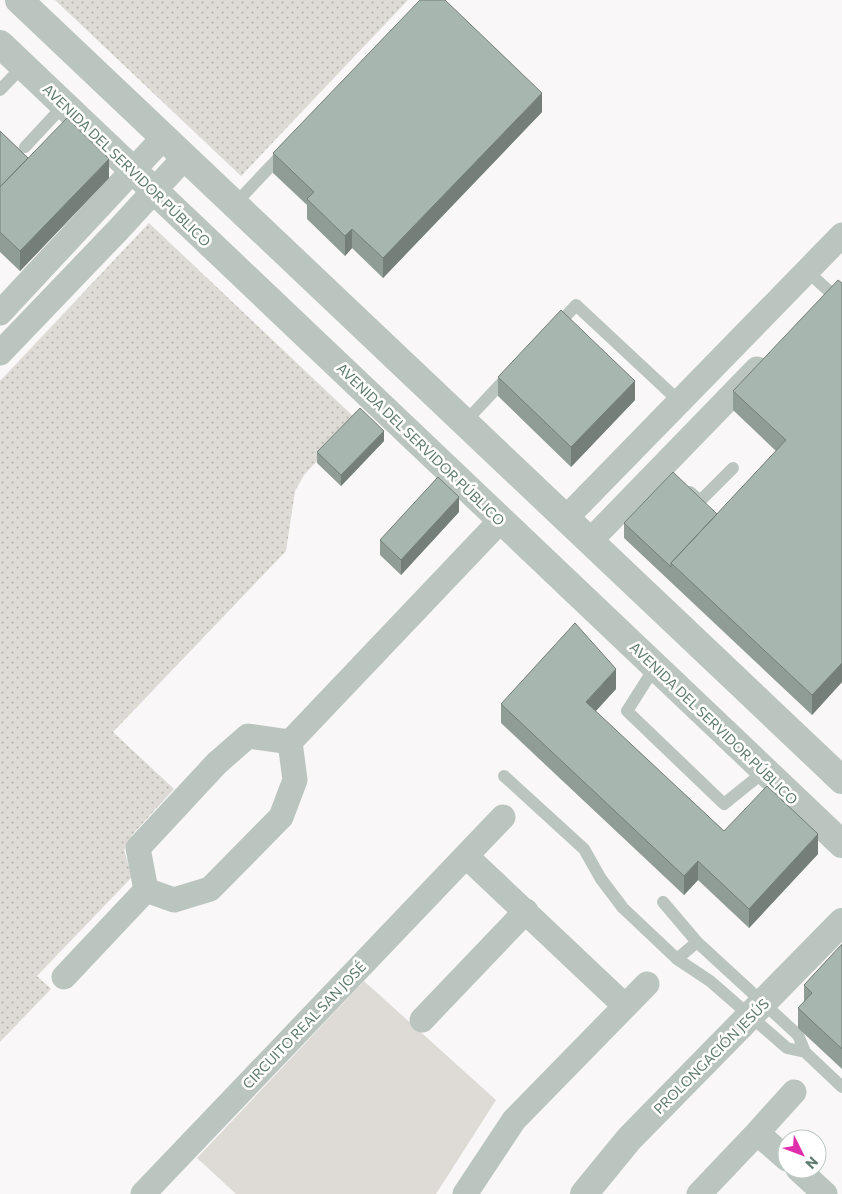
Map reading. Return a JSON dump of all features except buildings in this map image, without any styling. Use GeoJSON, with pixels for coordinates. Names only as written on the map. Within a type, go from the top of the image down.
{"type":"FeatureCollection","features":[{"type":"Feature","properties":{"kind":"street"},"geometry":{"type":"LineString","coordinates":[[20,0],[842,780]]}},
{"type":"Feature","properties":{"kind":"street","name":"AVENIDA DEL SERVIDOR PÚBLICO"},"geometry":{"type":"LineString","coordinates":[[0,44],[842,844]]}},
{"type":"Feature","properties":{"kind":"street"},"geometry":{"type":"LineString","coordinates":[[0,313],[164,137]]}},
{"type":"Feature","properties":{"kind":"street"},"geometry":{"type":"LineString","coordinates":[[0,353],[185,157]]}},
{"type":"Feature","properties":{"kind":"street"},"geometry":{"type":"LineString","coordinates":[[566,518],[842,235]]}},
{"type":"Feature","properties":{"kind":"street"},"geometry":{"type":"LineString","coordinates":[[590,541],[667,468],[771,355]]}},
{"type":"Feature","properties":{"kind":"street"},"geometry":{"type":"LineString","coordinates":[[290,742],[501,520]]}},
{"type":"Feature","properties":{"kind":"street"},"geometry":{"type":"LineString","coordinates":[[146,890],[138,848],[217,763],[248,736],[290,742]]}},
{"type":"Feature","properties":{"kind":"street"},"geometry":{"type":"LineString","coordinates":[[146,890],[174,900],[210,889],[281,817],[295,780],[290,742]]}},
{"type":"Feature","properties":{"kind":"street","name":"CIRCUITO REAL SAN JOSÉ"},"geometry":{"type":"LineString","coordinates":[[143,1194],[503,818]]}},
{"type":"Feature","properties":{"kind":"street"},"geometry":{"type":"LineString","coordinates":[[466,856],[624,1006]]}},
{"type":"Feature","properties":{"kind":"street"},"geometry":{"type":"LineString","coordinates":[[64,977],[146,890]]}},
{"type":"Feature","properties":{"kind":"street"},"geometry":{"type":"LineString","coordinates":[[422,1020],[526,912]]}},
{"type":"Feature","properties":{"kind":"street","name":"PROLONGACIÓN JESÚS"},"geometry":{"type":"LineString","coordinates":[[584,1194],[629,1139],[842,922]]}},
{"type":"Feature","properties":{"kind":"street"},"geometry":{"type":"LineString","coordinates":[[474,1191],[514,1120],[647,984]]}},
{"type":"Feature","properties":{"kind":"street"},"geometry":{"type":"LineString","coordinates":[[700,1194],[794,1092]]}},
{"type":"Feature","properties":{"kind":"street"},"geometry":{"type":"LineString","coordinates":[[757,1133],[777,1150]]}},
{"type":"Feature","properties":{"kind":"street"},"geometry":{"type":"LineString","coordinates":[[809,1179],[825,1194]]}},
{"type":"Feature","properties":{"kind":"lane"},"geometry":{"type":"LineString","coordinates":[[0,90],[23,66]]}},
{"type":"Feature","properties":{"kind":"lane"},"geometry":{"type":"LineString","coordinates":[[25,147],[64,105]]}},
{"type":"Feature","properties":{"kind":"lane"},"geometry":{"type":"LineString","coordinates":[[235,204],[295,141]]}},
{"type":"Feature","properties":{"kind":"lane"},"geometry":{"type":"LineString","coordinates":[[807,271],[830,294]]}},
{"type":"Feature","properties":{"kind":"lane"},"geometry":{"type":"LineString","coordinates":[[544,340],[576,305],[680,402]]}},
{"type":"Feature","properties":{"kind":"lane"},"geometry":{"type":"LineString","coordinates":[[465,422],[517,367]]}},
{"type":"Feature","properties":{"kind":"lane"},"geometry":{"type":"LineString","coordinates":[[682,483],[700,501],[733,468]]}},
{"type":"Feature","properties":{"kind":"lane"},"geometry":{"type":"LineString","coordinates":[[655,667],[627,711],[724,804],[765,771]]}},
{"type":"Feature","properties":{"kind":"lane"},"geometry":{"type":"LineString","coordinates":[[504,776],[584,849],[601,879],[623,908],[677,959],[798,1035],[805,1052],[842,1087]]}},
{"type":"Feature","properties":{"kind":"lane"},"geometry":{"type":"LineString","coordinates":[[663,902],[756,1009],[787,1048],[805,1052]]}},
{"type":"Feature","properties":{"kind":"lane"},"geometry":{"type":"LineString","coordinates":[[677,959],[696,942]]}},
{"type":"Feature","properties":{"kind":"shaded area"},"geometry":{"type":"Polygon","coordinates":[[[55,0],[408,0],[241,176],[55,0]]]}},
{"type":"Feature","properties":{"kind":"shaded area"},"geometry":{"type":"Polygon","coordinates":[[[149,223],[356,419],[304,475],[295,491],[286,551],[113,732],[174,789],[132,835],[124,850],[132,877],[37,976],[51,989],[0,1042],[0,381],[149,223]]]}},
{"type":"Feature","properties":{"kind":"shaded area"},"geometry":{"type":"Polygon","coordinates":[[[364,981],[496,1100],[436,1194],[236,1194],[197,1158],[364,981]]]}}]}
